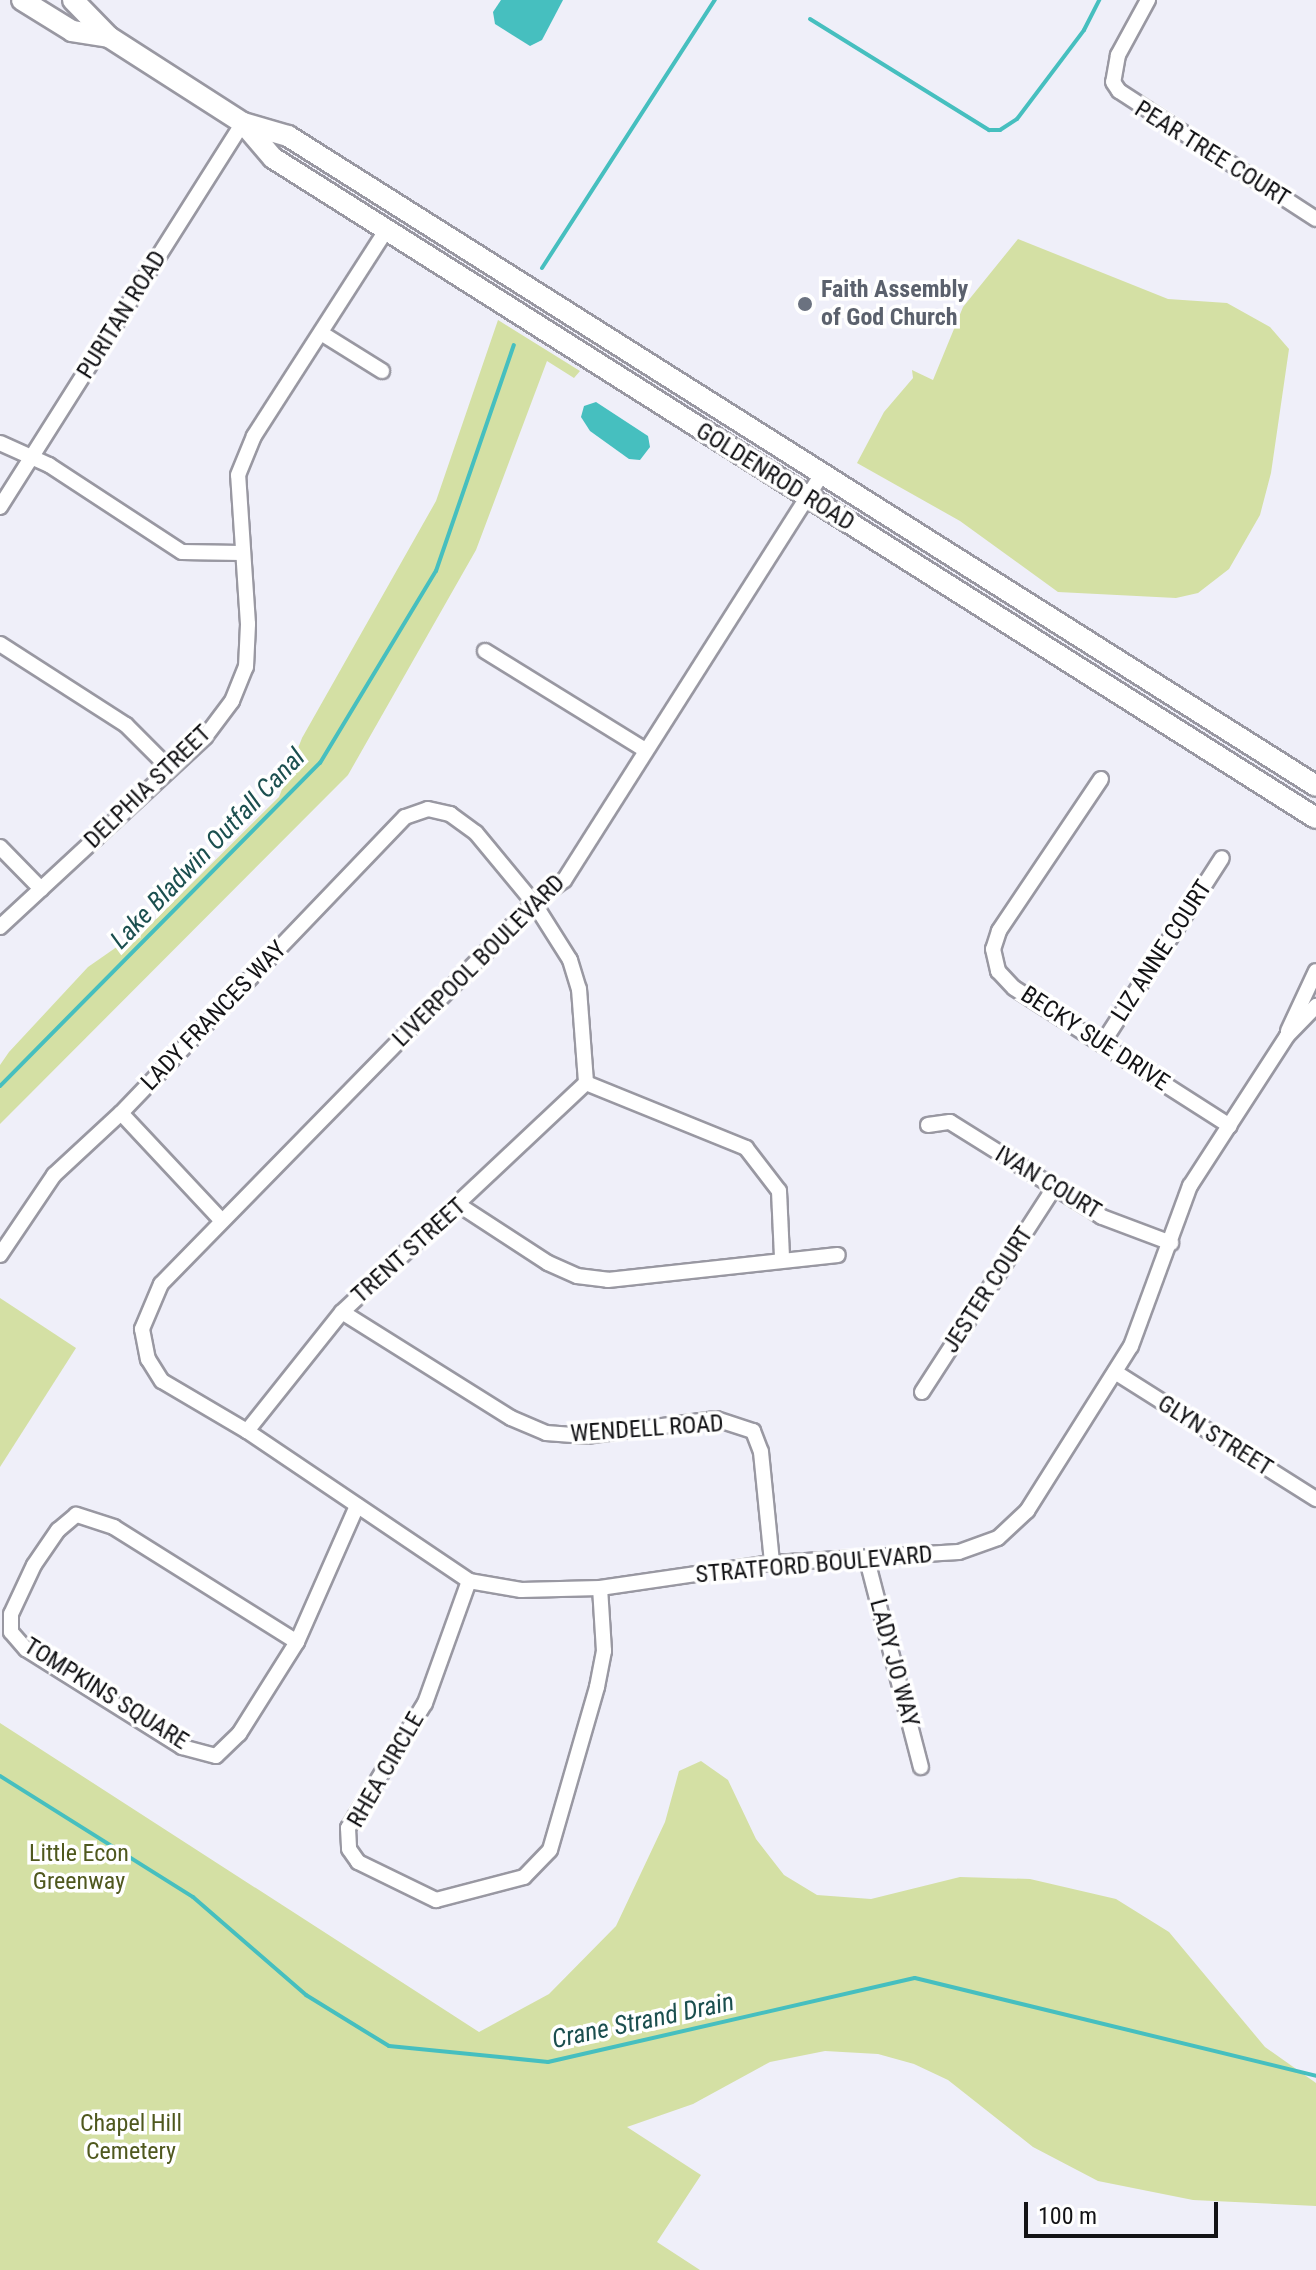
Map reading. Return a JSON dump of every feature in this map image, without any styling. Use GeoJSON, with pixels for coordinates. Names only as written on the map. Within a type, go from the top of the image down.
{"type":"FeatureCollection","features":[{"type":"Feature","properties":{"kind":"main road","name":"GOLDENROD ROAD"},"geometry":{"type":"LineString","coordinates":[[22,0],[72,31],[109,37]]}},
{"type":"Feature","properties":{"kind":"main road","name":"GOLDENROD ROAD"},"geometry":{"type":"LineString","coordinates":[[73,0],[109,37],[243,123],[288,136],[1316,786]]}},
{"type":"Feature","properties":{"kind":"main road","name":"GOLDENROD ROAD"},"geometry":{"type":"LineString","coordinates":[[243,123],[273,158],[1316,818]]}},
{"type":"Feature","properties":{"kind":"main road"},"geometry":{"type":"LineString","coordinates":[[546,330],[596,346],[615,343]]}},
{"type":"Feature","properties":{"kind":"street","name":"PEAR TREE COURT"},"geometry":{"type":"LineString","coordinates":[[1148,0],[1118,55],[1113,82],[1125,99],[1316,219]]}},
{"type":"Feature","properties":{"kind":"street","name":"PURITAN ROAD"},"geometry":{"type":"LineString","coordinates":[[0,507],[243,123]]}},
{"type":"Feature","properties":{"kind":"street","name":"DELPHIA STREET"},"geometry":{"type":"LineString","coordinates":[[0,927],[205,737],[232,701],[246,667],[238,475],[254,436],[386,230]]}},
{"type":"Feature","properties":{"kind":"street"},"geometry":{"type":"LineString","coordinates":[[321,333],[382,371]]}},
{"type":"Feature","properties":{"kind":"street"},"geometry":{"type":"LineString","coordinates":[[0,443],[49,465],[182,552],[241,553]]}},
{"type":"Feature","properties":{"kind":"street","name":"LIVERPOOL BOULEVARD"},"geometry":{"type":"LineString","coordinates":[[142,1329],[161,1284],[221,1220],[534,903],[564,880],[822,474]]}},
{"type":"Feature","properties":{"kind":"street"},"geometry":{"type":"LineString","coordinates":[[0,644],[126,725],[170,769]]}},
{"type":"Feature","properties":{"kind":"street"},"geometry":{"type":"LineString","coordinates":[[485,651],[645,750]]}},
{"type":"Feature","properties":{"kind":"street","name":"BECKY SUE DRIVE"},"geometry":{"type":"LineString","coordinates":[[1101,779],[999,931],[993,949],[998,971],[1014,988],[1230,1126]]}},
{"type":"Feature","properties":{"kind":"street","name":"LADY FRANCES WAY"},"geometry":{"type":"LineString","coordinates":[[0,1255],[54,1175],[121,1113],[405,817],[428,809],[450,814],[476,833],[534,903]]}},
{"type":"Feature","properties":{"kind":"street"},"geometry":{"type":"LineString","coordinates":[[0,847],[41,889]]}},
{"type":"Feature","properties":{"kind":"street","name":"LIZ ANNE COURT"},"geometry":{"type":"LineString","coordinates":[[1102,1044],[1222,858]]}},
{"type":"Feature","properties":{"kind":"street"},"geometry":{"type":"LineString","coordinates":[[534,903],[570,960],[579,989],[586,1083],[746,1148],[779,1191],[782,1257]]}},
{"type":"Feature","properties":{"kind":"street","name":"STRATFORD BOULEVARD"},"geometry":{"type":"LineString","coordinates":[[142,1329],[148,1359],[162,1381],[247,1431],[469,1581],[521,1590],[600,1588],[772,1563],[867,1560],[959,1552],[998,1538],[1027,1511],[1115,1372],[1141,1322],[1190,1186],[1287,1036],[1316,971]]}},
{"type":"Feature","properties":{"kind":"street","name":"STRATFORD BOULEVARD"},"geometry":{"type":"LineString","coordinates":[[1287,1036],[1316,1006]]}},
{"type":"Feature","properties":{"kind":"street","name":"TRENT STREET"},"geometry":{"type":"LineString","coordinates":[[247,1431],[342,1312],[586,1083]]}},
{"type":"Feature","properties":{"kind":"street"},"geometry":{"type":"LineString","coordinates":[[121,1113],[221,1220]]}},
{"type":"Feature","properties":{"kind":"street","name":"IVAN COURT"},"geometry":{"type":"LineString","coordinates":[[928,1125],[950,1122],[1102,1217],[1171,1243]]}},
{"type":"Feature","properties":{"kind":"street","name":"JESTER COURT"},"geometry":{"type":"LineString","coordinates":[[922,1392],[1054,1188]]}},
{"type":"Feature","properties":{"kind":"street"},"geometry":{"type":"LineString","coordinates":[[459,1205],[577,1276],[608,1280],[782,1257],[838,1255]]}},
{"type":"Feature","properties":{"kind":"street","name":"WENDELL ROAD"},"geometry":{"type":"LineString","coordinates":[[342,1312],[511,1418],[546,1433],[586,1436],[716,1419],[753,1431],[761,1452],[772,1563]]}},
{"type":"Feature","properties":{"kind":"street","name":"GLYN STREET"},"geometry":{"type":"LineString","coordinates":[[1115,1372],[1316,1499]]}},
{"type":"Feature","properties":{"kind":"street","name":"TOMPKINS SQUARE"},"geometry":{"type":"LineString","coordinates":[[297,1642],[114,1527],[76,1515],[58,1530],[34,1565],[11,1614],[11,1632],[26,1649],[182,1747],[216,1756],[239,1734],[297,1642],[357,1506]]}},
{"type":"Feature","properties":{"kind":"street","name":"LADY JO WAY"},"geometry":{"type":"LineString","coordinates":[[867,1560],[921,1767]]}},
{"type":"Feature","properties":{"kind":"street","name":"RHEA CIRCLE"},"geometry":{"type":"LineString","coordinates":[[469,1581],[425,1703],[348,1828],[349,1849],[358,1862],[436,1900],[524,1877],[550,1850],[597,1687],[604,1651],[600,1588]]}},
{"type":"Feature","properties":{"kind":"green space"},"geometry":{"type":"Polygon","coordinates":[[[1018,239],[1168,299],[1227,303],[1270,327],[1289,349],[1271,473],[1260,515],[1229,569],[1198,593],[1176,598],[1058,592],[960,521],[857,463],[884,412],[913,378],[912,370],[933,380],[963,307],[1018,239]]]}},
{"type":"Feature","properties":{"kind":"green space"},"geometry":{"type":"Polygon","coordinates":[[[498,320],[580,371],[574,378],[547,361],[476,550],[348,775],[0,1124],[0,1065],[9,1052],[88,967],[154,921],[279,797],[302,738],[436,501],[498,320]]]}},
{"type":"Feature","properties":{"kind":"green space"},"geometry":{"type":"Polygon","coordinates":[[[0,1298],[76,1348],[0,1467],[0,1298]]]}},
{"type":"Feature","properties":{"kind":"green space"},"geometry":{"type":"Polygon","coordinates":[[[0,1723],[479,2032],[549,1994],[616,1926],[665,1822],[679,1771],[701,1761],[728,1780],[756,1839],[784,1875],[817,1895],[871,1899],[960,1877],[1030,1879],[1116,1899],[1169,1932],[1265,2047],[1316,2083],[1316,2206],[1193,2200],[1098,2181],[1033,2147],[948,2080],[914,2064],[878,2054],[825,2051],[770,2062],[693,2104],[627,2127],[701,2175],[657,2242],[700,2270],[0,2270],[0,1723]]]}},
{"type":"Feature","properties":{"kind":"water"},"geometry":{"type":"Polygon","coordinates":[[[501,0],[563,0],[542,40],[530,46],[495,24],[493,12],[501,0]]]}},
{"type":"Feature","properties":{"kind":"water"},"geometry":{"type":"Polygon","coordinates":[[[596,402],[648,436],[650,447],[640,460],[629,459],[590,431],[581,417],[584,406],[596,402]]]}},
{"type":"Feature","properties":{"kind":"waterway","name":"Lake Bladwin Outfall Canal"},"geometry":{"type":"LineString","coordinates":[[542,268],[715,0]]}},
{"type":"Feature","properties":{"kind":"waterway","name":"Lake Bladwin Outfall Canal"},"geometry":{"type":"LineString","coordinates":[[810,19],[989,130],[1000,130],[1017,119],[1084,30],[1099,0]]}},
{"type":"Feature","properties":{"kind":"waterway","name":"Lake Bladwin Outfall Canal"},"geometry":{"type":"LineString","coordinates":[[0,1086],[320,763],[436,571],[514,345]]}},
{"type":"Feature","properties":{"kind":"waterway","name":"Crane Strand Drain"},"geometry":{"type":"LineString","coordinates":[[0,1776],[193,1897],[306,1995],[389,2046],[548,2062],[915,1978],[1316,2076]]}},
{"type":"Feature","properties":{"kind":"place","name":"Faith Assembly of God Church"},"geometry":{"type":"Point","coordinates":[805,304]}},
{"type":"Feature","properties":{"kind":"park label","name":"Little Econ Greenway"},"geometry":{"type":"Point","coordinates":[79,1868]}},
{"type":"Feature","properties":{"kind":"park label","name":"Chapel Hill Cemetery"},"geometry":{"type":"Point","coordinates":[131,2138]}}]}
